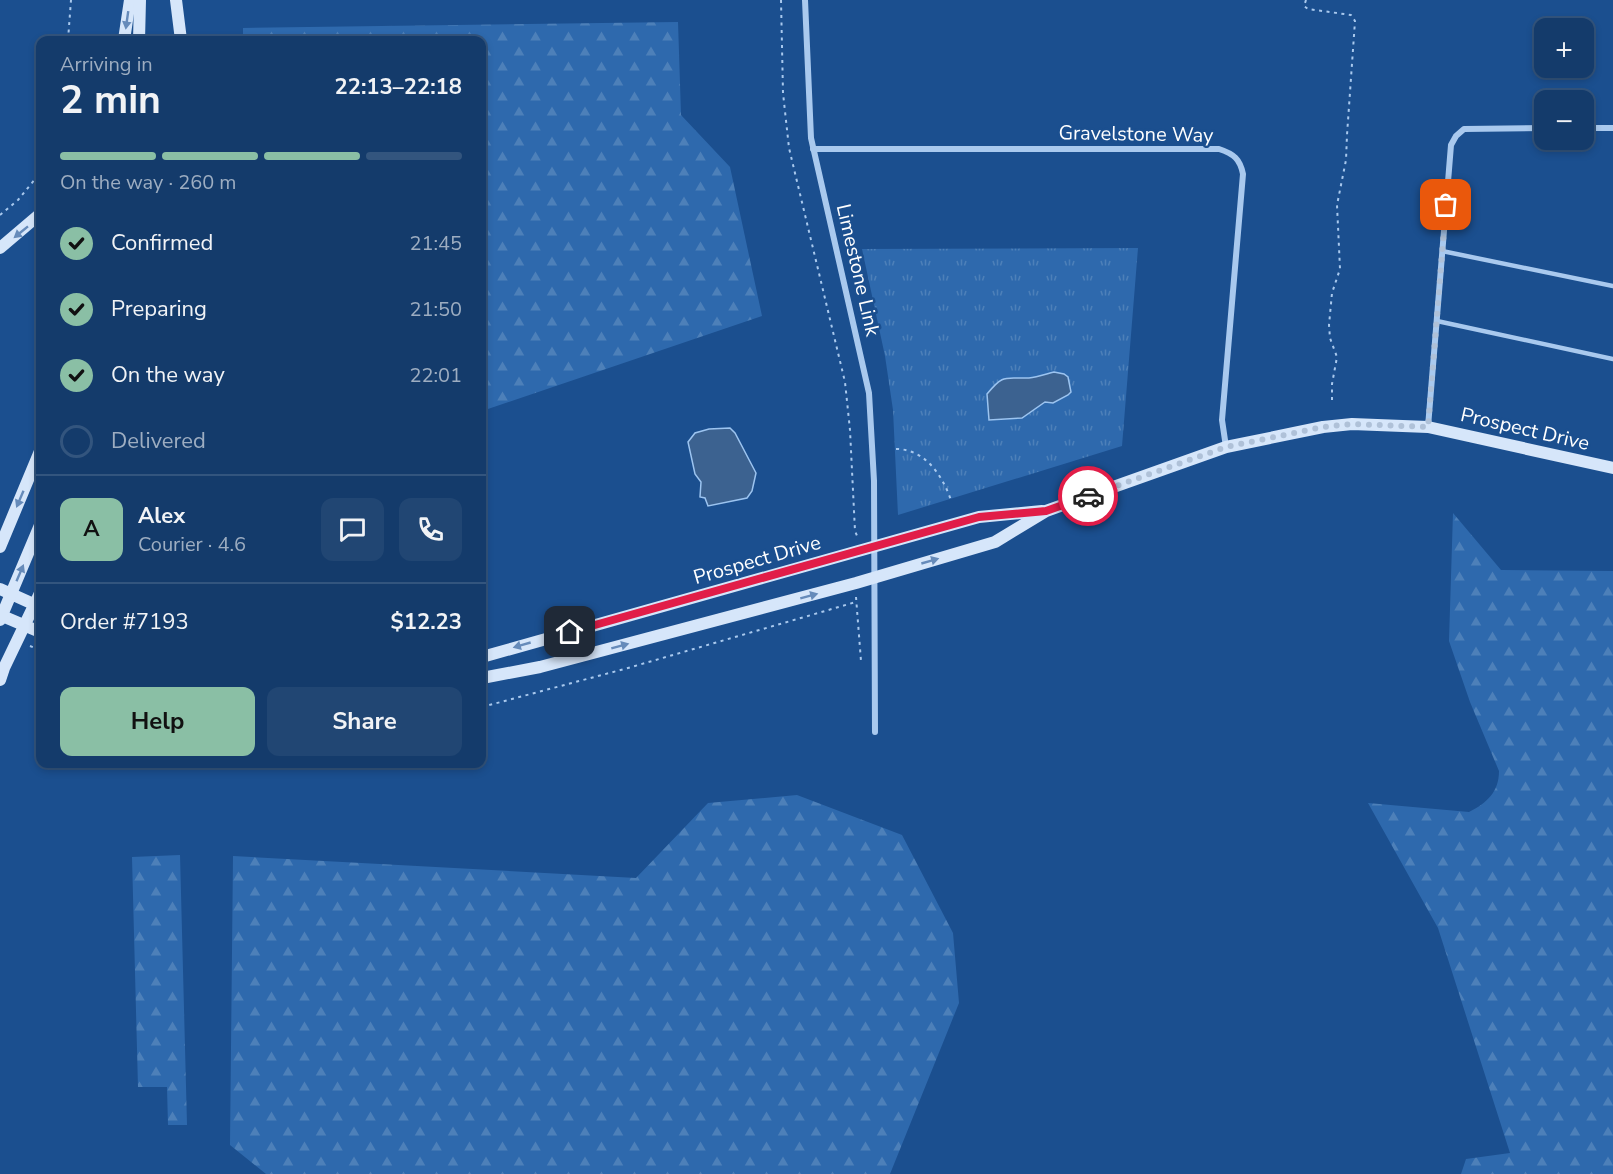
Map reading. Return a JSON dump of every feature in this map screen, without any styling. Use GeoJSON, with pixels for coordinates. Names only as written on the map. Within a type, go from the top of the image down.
{"type":"FeatureCollection","features":[{"type":"Feature","properties":{"kind":"street"},"geometry":{"type":"LineString","coordinates":[[125,36],[130,0]]}},
{"type":"Feature","properties":{"kind":"street"},"geometry":{"type":"LineString","coordinates":[[139,36],[140,0]]}},
{"type":"Feature","properties":{"kind":"street"},"geometry":{"type":"LineString","coordinates":[[172,36],[174,0]]}},
{"type":"Feature","properties":{"kind":"street"},"geometry":{"type":"LineString","coordinates":[[174,0],[180,36]]}},
{"type":"Feature","properties":{"kind":"street","name":"Limestone Link"},"geometry":{"type":"LineString","coordinates":[[804,0],[808,105],[813,149],[869,393],[874,481],[875,732]]}},
{"type":"Feature","properties":{"kind":"street"},"geometry":{"type":"LineString","coordinates":[[1428,427],[1451,145],[1464,129],[1534,128]]}},
{"type":"Feature","properties":{"kind":"street"},"geometry":{"type":"LineString","coordinates":[[1594,128],[1613,128]]}},
{"type":"Feature","properties":{"kind":"street","name":"Gravelstone Way"},"geometry":{"type":"LineString","coordinates":[[813,149],[1219,150],[1235,157],[1241,164],[1243,174],[1222,420],[1226,447]]}},
{"type":"Feature","properties":{"kind":"street"},"geometry":{"type":"LineString","coordinates":[[0,248],[36,217]]}},
{"type":"Feature","properties":{"kind":"street","name":"Prospect Drive"},"geometry":{"type":"LineString","coordinates":[[486,677],[540,667],[995,542],[1046,511],[1226,447],[1323,427],[1352,424],[1428,427],[1613,468]]}},
{"type":"Feature","properties":{"kind":"street"},"geometry":{"type":"LineString","coordinates":[[0,547],[36,461]]}},
{"type":"Feature","properties":{"kind":"street","name":"Prospect Drive"},"geometry":{"type":"LineString","coordinates":[[486,656],[979,517],[1046,511]]}},
{"type":"Feature","properties":{"kind":"street"},"geometry":{"type":"LineString","coordinates":[[0,620],[36,534]]}},
{"type":"Feature","properties":{"kind":"street"},"geometry":{"type":"LineString","coordinates":[[0,590],[36,605]]}},
{"type":"Feature","properties":{"kind":"street"},"geometry":{"type":"LineString","coordinates":[[0,680],[36,601]]}},
{"type":"Feature","properties":{"kind":"street"},"geometry":{"type":"LineString","coordinates":[[0,615],[36,630]]}},
{"type":"Feature","properties":{"kind":"lane"},"geometry":{"type":"LineString","coordinates":[[1442,251],[1613,286]]}},
{"type":"Feature","properties":{"kind":"lane"},"geometry":{"type":"LineString","coordinates":[[1437,321],[1613,359]]}},
{"type":"Feature","properties":{"kind":"path"},"geometry":{"type":"LineString","coordinates":[[68,36],[71,0]]}},
{"type":"Feature","properties":{"kind":"path"},"geometry":{"type":"LineString","coordinates":[[781,0],[783,93],[789,147],[845,382],[855,531],[858,535]]}},
{"type":"Feature","properties":{"kind":"path"},"geometry":{"type":"LineString","coordinates":[[1306,0],[1304,6],[1308,9],[1351,15],[1355,21],[1348,146],[1338,205],[1340,269],[1330,307],[1330,338],[1337,357],[1332,384],[1332,402]]}},
{"type":"Feature","properties":{"kind":"path"},"geometry":{"type":"LineString","coordinates":[[0,215],[18,200],[36,178]]}},
{"type":"Feature","properties":{"kind":"path"},"geometry":{"type":"LineString","coordinates":[[896,448],[912,450],[928,463],[942,480],[951,500]]}},
{"type":"Feature","properties":{"kind":"path"},"geometry":{"type":"LineString","coordinates":[[486,706],[856,602],[861,661]]}},
{"type":"Feature","properties":{"kind":"green space"},"geometry":{"type":"Polygon","coordinates":[[[678,22],[681,115],[730,167],[762,316],[486,410],[486,36],[243,36],[243,28],[678,22]]]}},
{"type":"Feature","properties":{"kind":"green space"},"geometry":{"type":"Polygon","coordinates":[[[1138,248],[1122,446],[898,515],[893,410],[885,356],[862,249],[1138,248]]]}},
{"type":"Feature","properties":{"kind":"green space"},"geometry":{"type":"Polygon","coordinates":[[[1453,513],[1501,570],[1613,571],[1613,1174],[1461,1174],[1466,1159],[1510,1153],[1438,928],[1368,803],[1469,812],[1486,801],[1497,785],[1499,771],[1470,702],[1449,641],[1453,513]]]}},
{"type":"Feature","properties":{"kind":"green space"},"geometry":{"type":"Polygon","coordinates":[[[797,795],[902,835],[953,933],[959,1003],[890,1174],[266,1174],[230,1145],[233,856],[636,878],[708,803],[797,795]]]}},
{"type":"Feature","properties":{"kind":"green space"},"geometry":{"type":"Polygon","coordinates":[[[180,855],[187,1125],[168,1125],[167,1087],[138,1087],[132,857],[180,855]]]}},
{"type":"Feature","properties":{"kind":"shaded area"},"geometry":{"type":"Polygon","coordinates":[[[1054,372],[1068,377],[1071,392],[1068,395],[1053,403],[1045,402],[1022,418],[989,420],[987,394],[1001,380],[1029,378],[1054,372]]]}},
{"type":"Feature","properties":{"kind":"shaded area"},"geometry":{"type":"Polygon","coordinates":[[[730,428],[735,433],[756,473],[752,491],[747,498],[708,506],[705,498],[700,497],[701,482],[695,474],[688,442],[695,433],[709,429],[730,428]]]}},
{"type":"Feature","properties":{"kind":"way so far"},"geometry":{"type":"LineString","coordinates":[[1088,496],[1226,447],[1323,427],[1352,424],[1428,427],[1446,205]]}},
{"type":"Feature","properties":{"kind":"route"},"geometry":{"type":"LineString","coordinates":[[570,632],[979,517],[1046,511],[1088,496]]}}]}
